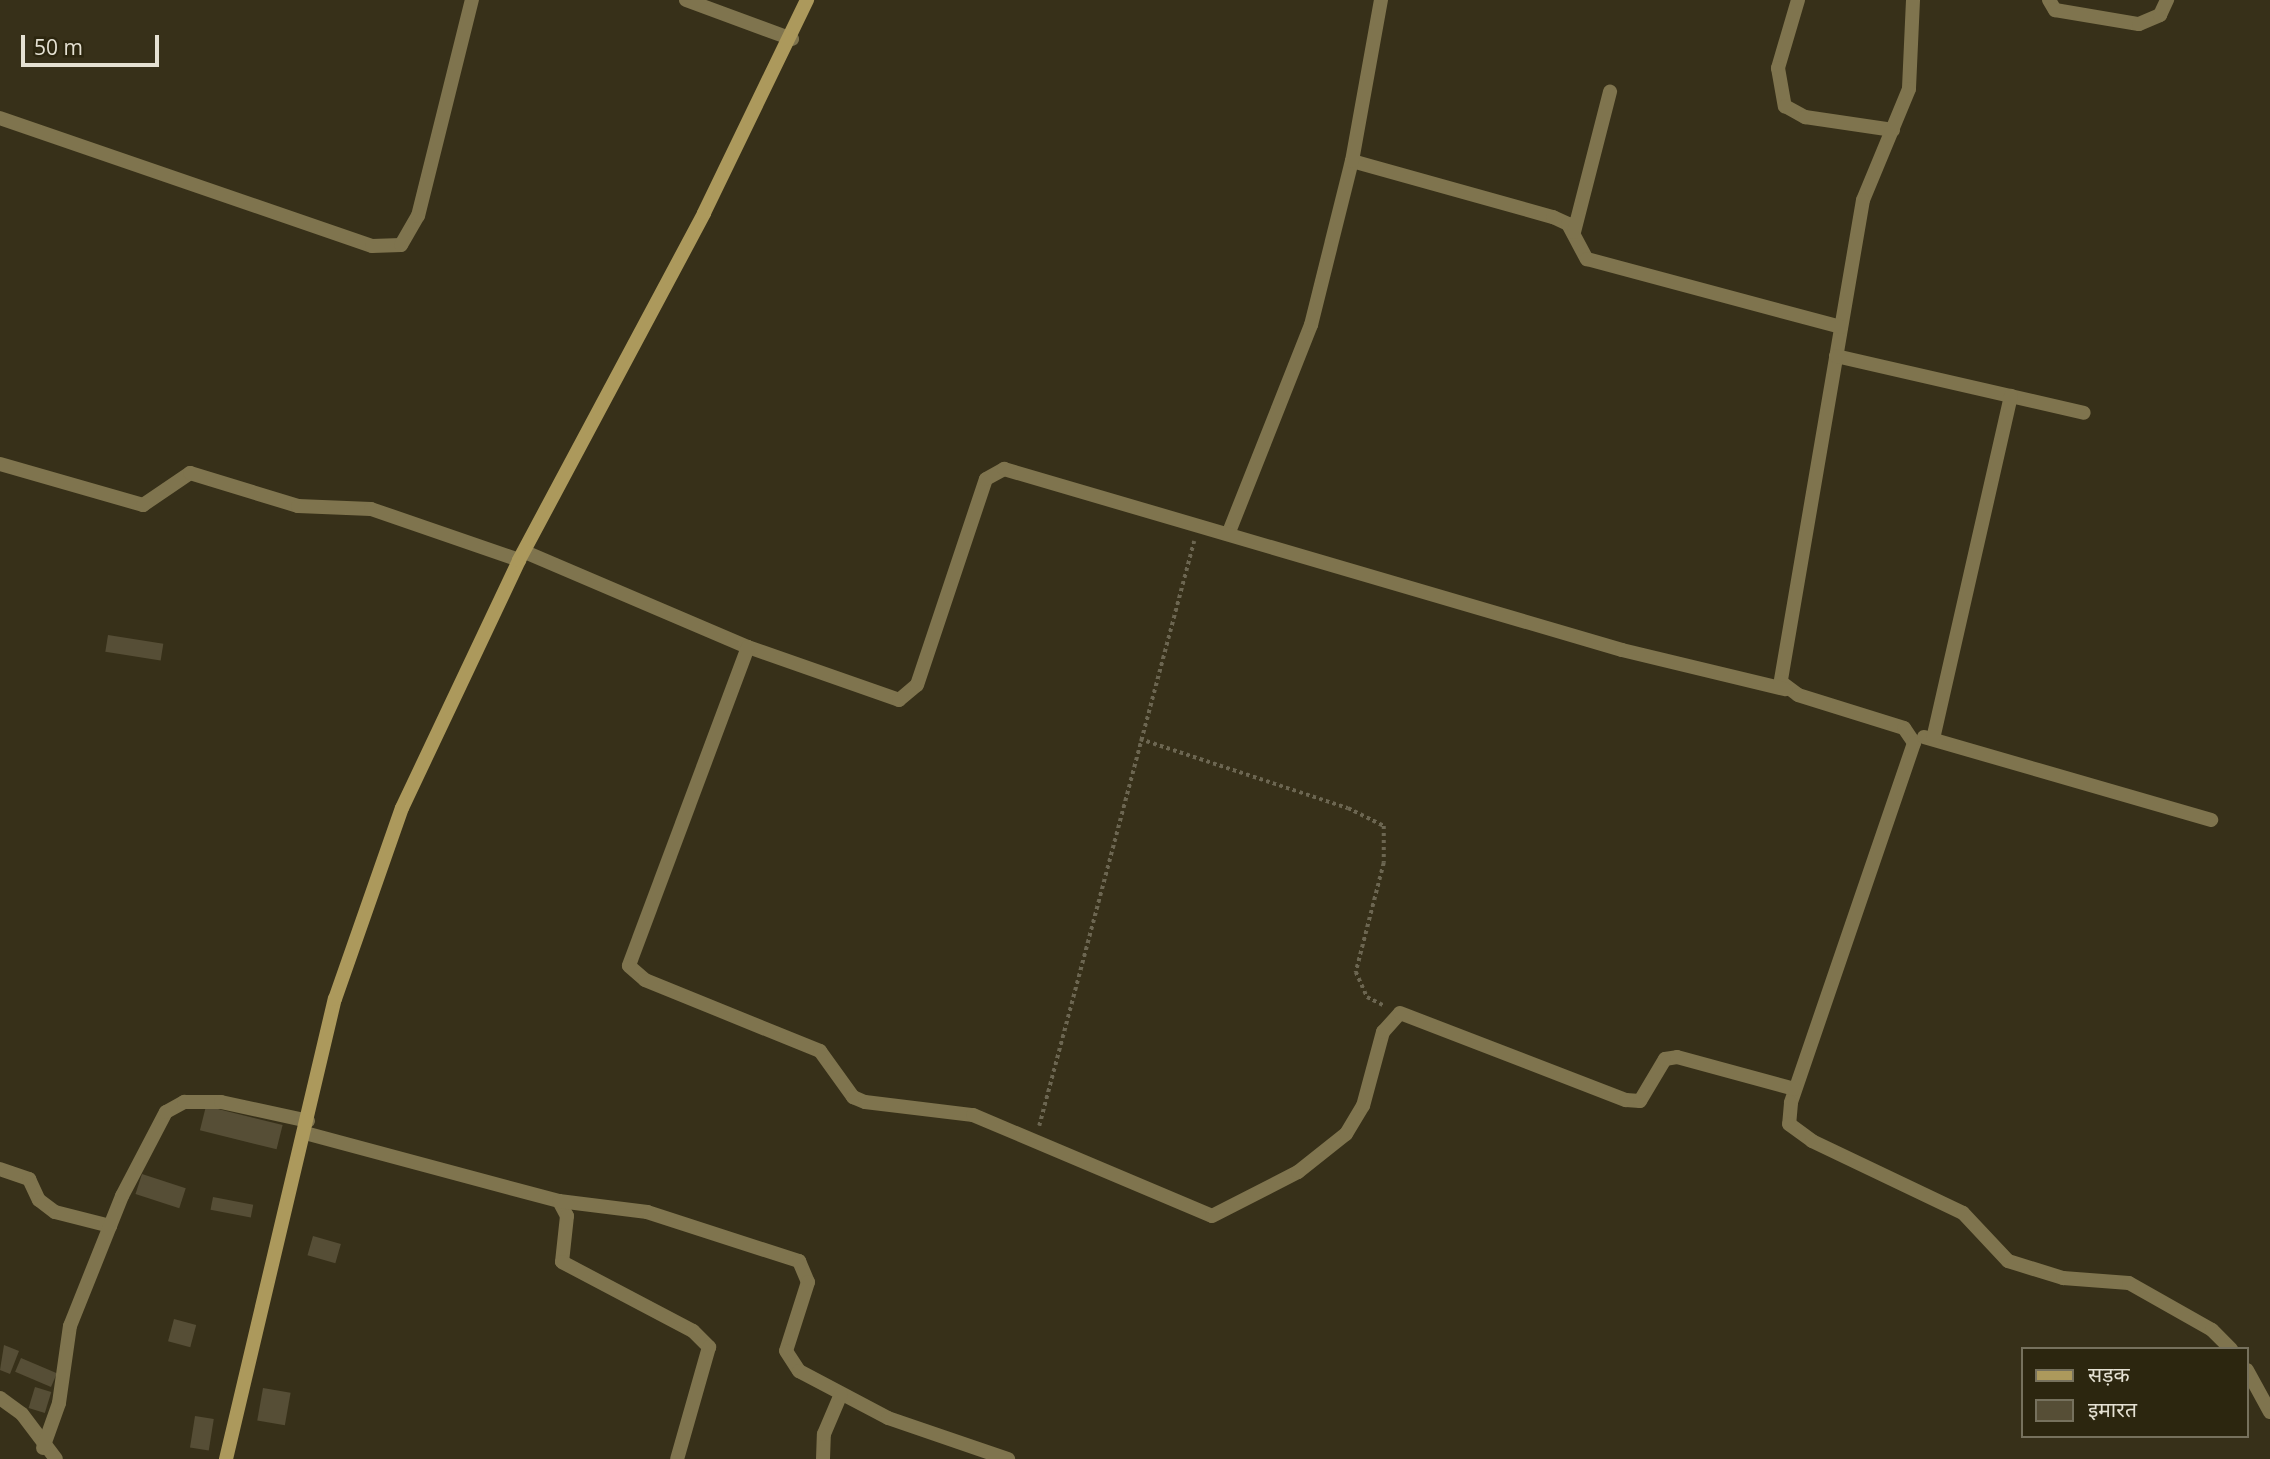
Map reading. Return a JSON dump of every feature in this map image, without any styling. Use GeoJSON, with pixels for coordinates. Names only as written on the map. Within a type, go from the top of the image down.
{"type":"FeatureCollection","features":[{"type":"Feature","properties":{"kind":"street"},"geometry":{"type":"LineString","coordinates":[[0,118],[372,246],[401,245],[418,216],[472,0]]}},
{"type":"Feature","properties":{"kind":"street"},"geometry":{"type":"LineString","coordinates":[[686,0],[792,39]]}},
{"type":"Feature","properties":{"kind":"street"},"geometry":{"type":"LineString","coordinates":[[226,1459],[335,999],[368,900],[421,764],[522,556],[792,39],[807,0]]}},
{"type":"Feature","properties":{"kind":"street"},"geometry":{"type":"LineString","coordinates":[[1229,532],[1311,325],[1352,161],[1381,0]]}},
{"type":"Feature","properties":{"kind":"street"},"geometry":{"type":"LineString","coordinates":[[1798,0],[1778,68],[1784,106],[1805,117],[1893,130]]}},
{"type":"Feature","properties":{"kind":"street"},"geometry":{"type":"LineString","coordinates":[[1785,689],[1786,635],[1867,186],[1893,130],[1912,70],[1913,0]]}},
{"type":"Feature","properties":{"kind":"street"},"geometry":{"type":"LineString","coordinates":[[2049,0],[2055,9],[2139,24],[2160,15],[2167,0]]}},
{"type":"Feature","properties":{"kind":"street"},"geometry":{"type":"LineString","coordinates":[[1574,232],[1610,92]]}},
{"type":"Feature","properties":{"kind":"street"},"geometry":{"type":"LineString","coordinates":[[1352,161],[1553,217],[1574,232],[1587,259],[1841,327]]}},
{"type":"Feature","properties":{"kind":"street"},"geometry":{"type":"LineString","coordinates":[[1836,356],[2084,413]]}},
{"type":"Feature","properties":{"kind":"street"},"geometry":{"type":"LineString","coordinates":[[1933,739],[2011,396]]}},
{"type":"Feature","properties":{"kind":"street"},"geometry":{"type":"LineString","coordinates":[[0,464],[143,505],[190,473],[298,506],[371,509],[522,556],[883,698],[910,697],[993,471],[1229,532],[1622,650],[1785,689],[1912,733],[2211,820]]}},
{"type":"Feature","properties":{"kind":"street"},"geometry":{"type":"LineString","coordinates":[[748,647],[629,966],[645,979],[820,1051],[853,1097],[865,1102],[973,1115],[1202,1215],[1224,1214],[1298,1172],[1346,1134],[1363,1105],[1384,1032],[1400,1013],[1626,1100],[1640,1101],[1665,1059],[1677,1057],[1795,1089]]}},
{"type":"Feature","properties":{"kind":"street"},"geometry":{"type":"LineString","coordinates":[[1912,733],[1913,754],[1795,1089],[1788,1115],[1797,1133],[1963,1213],[2008,1262],[2063,1278],[2129,1283],[2200,1322],[2229,1347]]}},
{"type":"Feature","properties":{"kind":"street"},"geometry":{"type":"LineString","coordinates":[[43,1448],[59,1403],[70,1326],[110,1226],[157,1123],[174,1106],[221,1101],[559,1201],[672,1219],[806,1266],[808,1282],[787,1357],[799,1371],[888,1418],[1008,1459]]}},
{"type":"Feature","properties":{"kind":"street"},"geometry":{"type":"LineString","coordinates":[[0,1169],[29,1179],[39,1200],[55,1212],[110,1226]]}},
{"type":"Feature","properties":{"kind":"street"},"geometry":{"type":"LineString","coordinates":[[559,1201],[567,1216],[562,1262],[693,1331],[709,1347],[677,1459]]}},
{"type":"Feature","properties":{"kind":"street"},"geometry":{"type":"LineString","coordinates":[[2249,1374],[2270,1412]]}},
{"type":"Feature","properties":{"kind":"street"},"geometry":{"type":"LineString","coordinates":[[824,1459],[824,1434],[841,1394]]}},
{"type":"Feature","properties":{"kind":"street"},"geometry":{"type":"LineString","coordinates":[[0,1398],[22,1414],[43,1448],[56,1459]]}},
{"type":"Feature","properties":{"kind":"path"},"geometry":{"type":"LineString","coordinates":[[1035,1141],[1198,524]]}},
{"type":"Feature","properties":{"kind":"path"},"geometry":{"type":"LineString","coordinates":[[1140,739],[1348,808],[1384,826],[1384,863],[1356,972],[1367,996],[1400,1013]]}},
{"type":"Feature","properties":{"kind":"building"},"geometry":{"type":"Polygon","coordinates":[[[108,635],[163,644],[161,661],[105,652],[108,635]]]}},
{"type":"Feature","properties":{"kind":"building"},"geometry":{"type":"Polygon","coordinates":[[[206,1106],[283,1125],[277,1149],[200,1130],[206,1106]]]}},
{"type":"Feature","properties":{"kind":"building"},"geometry":{"type":"Polygon","coordinates":[[[142,1174],[186,1188],[179,1208],[136,1194],[142,1174]]]}},
{"type":"Feature","properties":{"kind":"building"},"geometry":{"type":"Polygon","coordinates":[[[213,1197],[253,1205],[251,1218],[211,1210],[213,1197]]]}},
{"type":"Feature","properties":{"kind":"building"},"geometry":{"type":"Polygon","coordinates":[[[313,1236],[341,1244],[335,1263],[307,1255],[313,1236]]]}},
{"type":"Feature","properties":{"kind":"building"},"geometry":{"type":"Polygon","coordinates":[[[174,1319],[196,1325],[190,1347],[168,1341],[174,1319]]]}},
{"type":"Feature","properties":{"kind":"building"},"geometry":{"type":"Polygon","coordinates":[[[4,1345],[19,1351],[10,1374],[0,1370],[4,1345]]]}},
{"type":"Feature","properties":{"kind":"building"},"geometry":{"type":"Polygon","coordinates":[[[21,1358],[57,1373],[51,1387],[15,1372],[21,1358]]]}},
{"type":"Feature","properties":{"kind":"building"},"geometry":{"type":"Polygon","coordinates":[[[35,1387],[51,1392],[45,1413],[29,1408],[35,1387]]]}},
{"type":"Feature","properties":{"kind":"building"},"geometry":{"type":"Polygon","coordinates":[[[263,1388],[291,1393],[285,1425],[257,1420],[263,1388]]]}},
{"type":"Feature","properties":{"kind":"building"},"geometry":{"type":"Polygon","coordinates":[[[195,1416],[214,1419],[209,1451],[190,1448],[195,1416]]]}}]}
